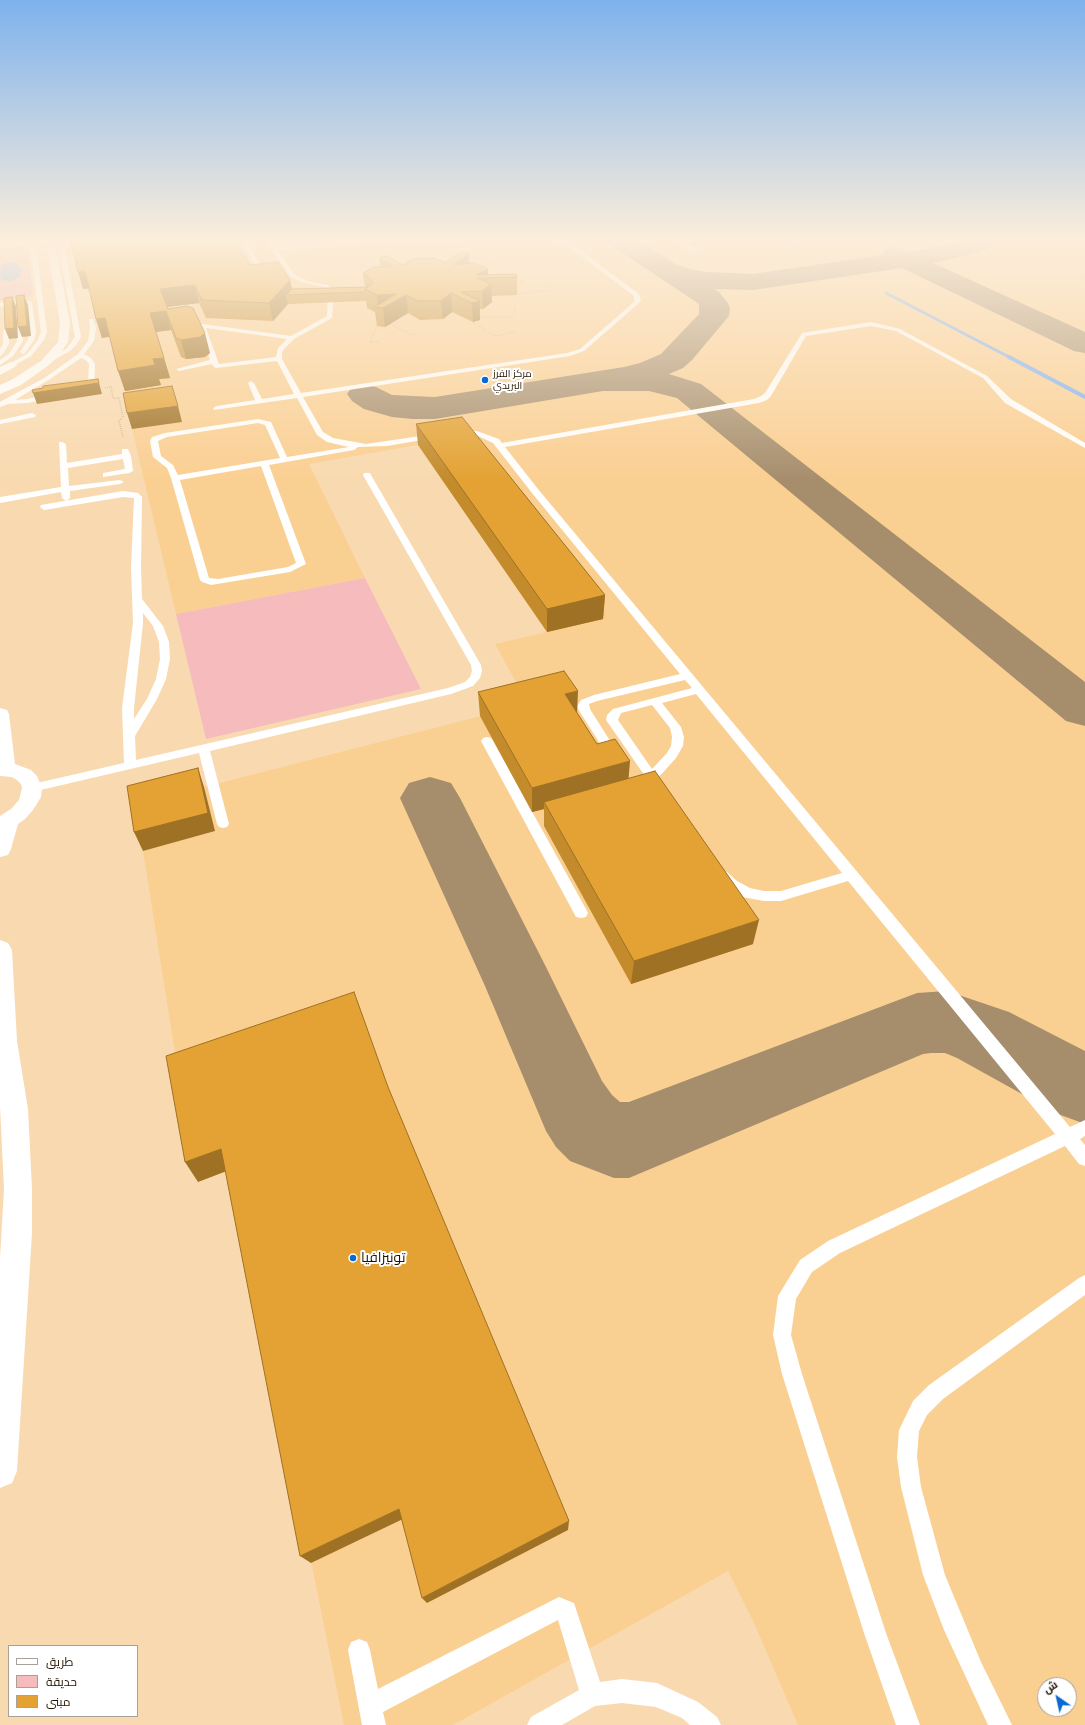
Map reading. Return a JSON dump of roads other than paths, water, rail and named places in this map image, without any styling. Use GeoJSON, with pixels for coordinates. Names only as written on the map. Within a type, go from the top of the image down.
{"type":"FeatureCollection","features":[{"type":"Feature","properties":{"kind":"street"},"geometry":{"type":"LineString","coordinates":[[0,390],[17,382],[45,363],[56,352],[63,342],[65,332],[63,318]]}},
{"type":"Feature","properties":{"kind":"street"},"geometry":{"type":"LineString","coordinates":[[0,372],[3,361]]}},
{"type":"Feature","properties":{"kind":"street"},"geometry":{"type":"LineString","coordinates":[[2,400],[17,382]]}},
{"type":"Feature","properties":{"kind":"street"},"geometry":{"type":"LineString","coordinates":[[0,714],[4,747],[2,769],[16,771],[24,775],[30,781],[32,788],[31,796],[26,805],[18,814],[4,824],[0,849]]}},
{"type":"Feature","properties":{"kind":"street"},"geometry":{"type":"LineString","coordinates":[[0,950],[4,1041],[14,1109],[18,1189],[17,1233],[0,1471]]}},
{"type":"Feature","properties":{"kind":"street"},"geometry":{"type":"LineString","coordinates":[[0,1076],[4,1041]]}},
{"type":"Feature","properties":{"kind":"lane"},"geometry":{"type":"LineString","coordinates":[[3,361],[6,344],[4,318]]}},
{"type":"Feature","properties":{"kind":"lane"},"geometry":{"type":"LineString","coordinates":[[3,361],[15,350],[20,341],[18,318]]}},
{"type":"Feature","properties":{"kind":"lane"},"geometry":{"type":"LineString","coordinates":[[3,361],[26,349],[33,332],[31,318]]}},
{"type":"Feature","properties":{"kind":"lane"},"geometry":{"type":"LineString","coordinates":[[3,361],[32,352],[43,336],[42,318]]}},
{"type":"Feature","properties":{"kind":"lane"},"geometry":{"type":"LineString","coordinates":[[45,363],[68,350],[75,343],[78,337],[74,318]]}},
{"type":"Feature","properties":{"kind":"lane"},"geometry":{"type":"LineString","coordinates":[[186,318],[202,326],[292,338]]}},
{"type":"Feature","properties":{"kind":"lane"},"geometry":{"type":"LineString","coordinates":[[327,318],[292,338],[281,348],[279,359],[320,433],[330,440],[346,444],[366,446]]}},
{"type":"Feature","properties":{"kind":"lane"},"geometry":{"type":"LineString","coordinates":[[216,408],[568,355],[588,347],[619,318]]}},
{"type":"Feature","properties":{"kind":"lane"},"geometry":{"type":"LineString","coordinates":[[2,400],[14,397],[48,378],[80,355],[91,341],[93,328],[90,320]]}},
{"type":"Feature","properties":{"kind":"lane"},"geometry":{"type":"LineString","coordinates":[[500,446],[756,401],[764,398],[768,394],[804,334],[871,324],[898,330],[985,377],[1008,402],[1085,446]]}},
{"type":"Feature","properties":{"kind":"lane"},"geometry":{"type":"LineString","coordinates":[[202,326],[216,366],[219,367],[279,359]]}},
{"type":"Feature","properties":{"kind":"lane"},"geometry":{"type":"LineString","coordinates":[[74,392],[82,391],[92,386],[92,364],[89,359],[80,355]]}},
{"type":"Feature","properties":{"kind":"lane"},"geometry":{"type":"LineString","coordinates":[[179,368],[214,361]]}},
{"type":"Feature","properties":{"kind":"lane"},"geometry":{"type":"LineString","coordinates":[[251,383],[260,402]]}},
{"type":"Feature","properties":{"kind":"lane"},"geometry":{"type":"LineString","coordinates":[[2,400],[28,401],[55,395],[25,398],[14,397]]}},
{"type":"Feature","properties":{"kind":"lane"},"geometry":{"type":"LineString","coordinates":[[0,422],[32,415]]}},
{"type":"Feature","properties":{"kind":"lane"},"geometry":{"type":"LineString","coordinates":[[264,463],[301,564],[290,569],[218,582],[205,580],[170,467],[157,457],[154,441],[159,436],[251,422],[265,422],[268,424],[285,460]]}},
{"type":"Feature","properties":{"kind":"lane"},"geometry":{"type":"LineString","coordinates":[[174,478],[366,446],[465,432],[488,436],[496,441],[535,491],[982,1035],[1085,1158]]}},
{"type":"Feature","properties":{"kind":"lane"},"geometry":{"type":"LineString","coordinates":[[62,444],[66,504]]}},
{"type":"Feature","properties":{"kind":"lane"},"geometry":{"type":"LineString","coordinates":[[0,501],[126,472],[130,469],[126,453],[64,466]]}},
{"type":"Feature","properties":{"kind":"lane"},"geometry":{"type":"LineString","coordinates":[[32,788],[451,691],[469,684],[475,678],[477,671],[476,665],[367,475]]}},
{"type":"Feature","properties":{"kind":"lane"},"geometry":{"type":"LineString","coordinates":[[65,485],[120,482]]}},
{"type":"Feature","properties":{"kind":"lane"},"geometry":{"type":"LineString","coordinates":[[44,507],[123,494],[135,495],[138,497],[137,640],[128,708],[130,766]]}},
{"type":"Feature","properties":{"kind":"lane"},"geometry":{"type":"LineString","coordinates":[[128,738],[152,699],[161,678],[165,659],[164,642],[158,626],[137,599]]}},
{"type":"Feature","properties":{"kind":"lane"},"geometry":{"type":"LineString","coordinates":[[643,764],[628,761],[616,755],[608,746],[584,710],[583,706],[585,702],[594,698],[687,676]]}},
{"type":"Feature","properties":{"kind":"lane"},"geometry":{"type":"LineString","coordinates":[[658,786],[614,724],[612,720],[613,715],[617,711],[699,690]]}},
{"type":"Feature","properties":{"kind":"lane"},"geometry":{"type":"LineString","coordinates":[[644,791],[658,786],[677,746],[678,737],[675,727],[655,701]]}},
{"type":"Feature","properties":{"kind":"lane"},"geometry":{"type":"LineString","coordinates":[[487,741],[581,913]]}},
{"type":"Feature","properties":{"kind":"lane"},"geometry":{"type":"LineString","coordinates":[[204,748],[212,785],[223,824]]}},
{"type":"Feature","properties":{"kind":"lane"},"geometry":{"type":"LineString","coordinates":[[532,823],[546,819]]}},
{"type":"Feature","properties":{"kind":"lane"},"geometry":{"type":"LineString","coordinates":[[717,868],[732,885],[747,893],[764,896],[780,896],[851,874]]}},
{"type":"Feature","properties":{"kind":"lane"},"geometry":{"type":"LineString","coordinates":[[908,1725],[875,1633],[792,1374],[782,1335],[787,1296],[806,1266],[834,1247],[1085,1128]]}},
{"type":"Feature","properties":{"kind":"lane"},"geometry":{"type":"LineString","coordinates":[[1000,1725],[973,1670],[934,1575],[911,1487],[906,1457],[909,1430],[920,1408],[936,1392],[1085,1284]]}},
{"type":"Feature","properties":{"kind":"lane"},"geometry":{"type":"LineString","coordinates":[[359,1650],[372,1715],[559,1608],[566,1611],[592,1696]]}},
{"type":"Feature","properties":{"kind":"lane"},"geometry":{"type":"LineString","coordinates":[[539,1725],[592,1696],[622,1691],[657,1695],[690,1710],[709,1725]]}},
{"type":"Feature","properties":{"kind":"waterway"},"geometry":{"type":"LineString","coordinates":[[935,318],[1011,358]]}},
{"type":"Feature","properties":{"kind":"waterway"},"geometry":{"type":"LineString","coordinates":[[1009,357],[1085,397]]}},
{"type":"Feature","properties":{"kind":"place","name":"مركز الفرز البريدي"},"geometry":{"type":"Point","coordinates":[485,380]}},
{"type":"Feature","properties":{"kind":"place","name":"تونيزافيا"},"geometry":{"type":"Point","coordinates":[353,1258]}}]}
